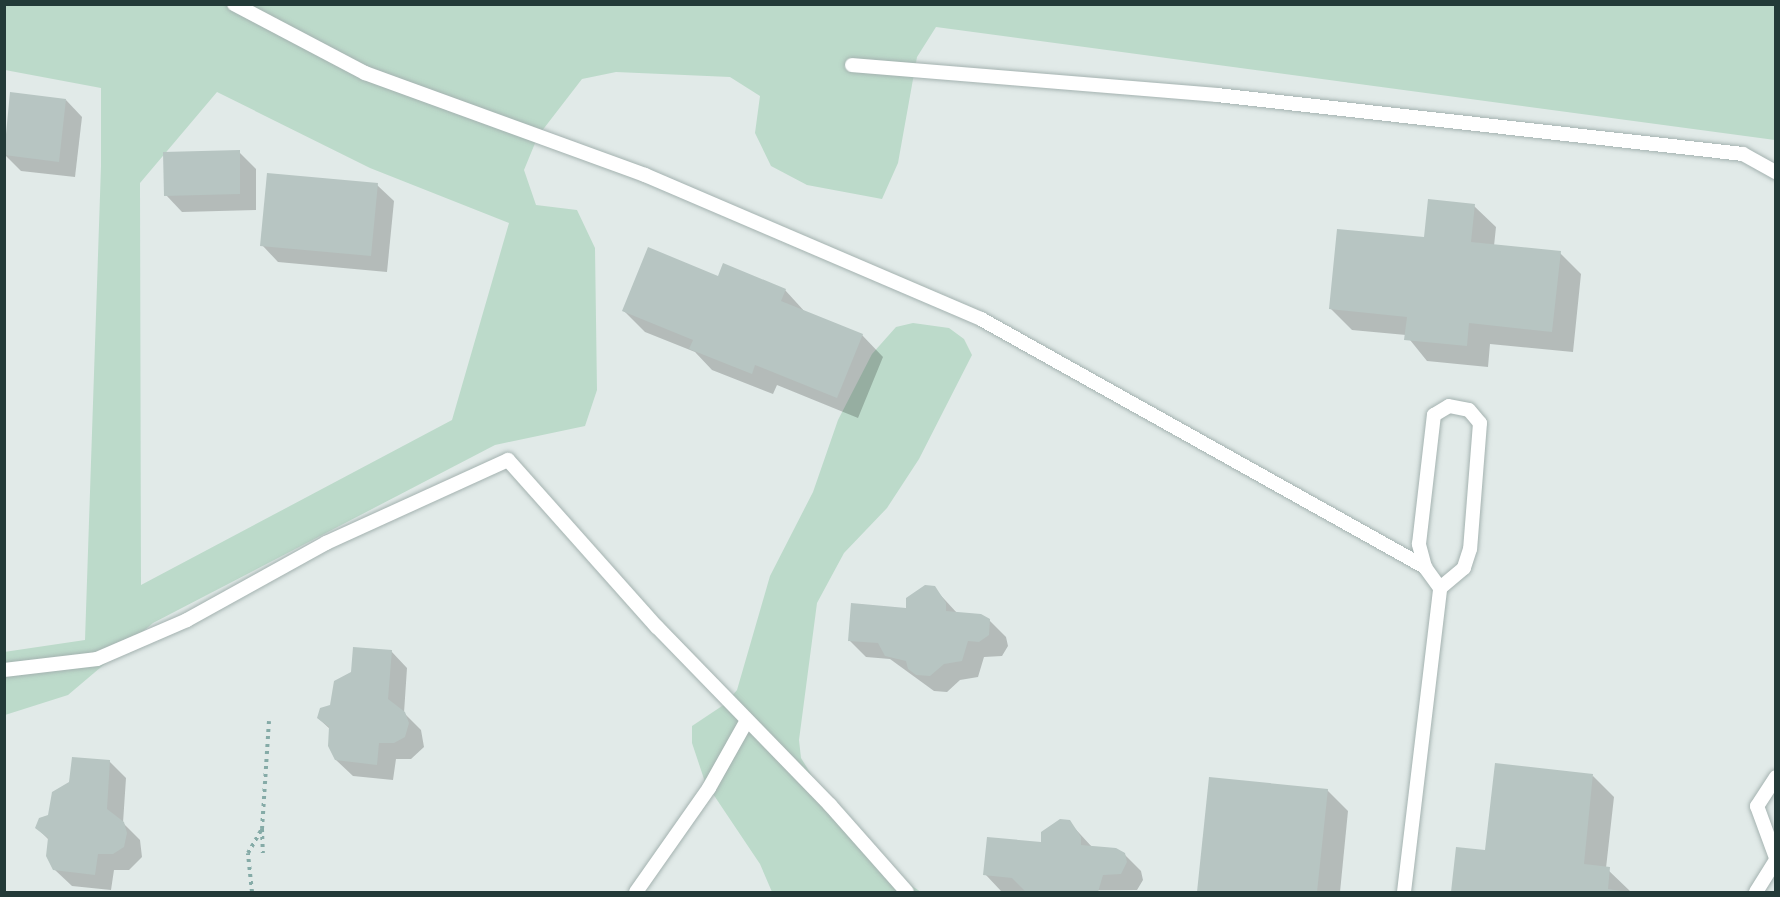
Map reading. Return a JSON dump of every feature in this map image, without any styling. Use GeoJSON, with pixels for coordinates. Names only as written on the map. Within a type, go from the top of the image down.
{"type":"FeatureCollection","features":[{"type":"Feature","properties":{"kind":"lane"},"geometry":{"type":"LineString","coordinates":[[234,4],[365,73],[645,175],[981,319],[1425,567]]}},
{"type":"Feature","properties":{"kind":"lane"},"geometry":{"type":"LineString","coordinates":[[852,65],[1217,95],[1743,154],[1776,172]]}},
{"type":"Feature","properties":{"kind":"lane"},"geometry":{"type":"LineString","coordinates":[[1404,892],[1440,588],[1425,567],[1419,544],[1434,416],[1449,406],[1469,410],[1480,423],[1470,549],[1464,568],[1440,588]]}},
{"type":"Feature","properties":{"kind":"lane"},"geometry":{"type":"LineString","coordinates":[[4,670],[97,659],[187,620],[326,543],[508,460],[746,722],[830,805],[907,892]]}},
{"type":"Feature","properties":{"kind":"lane"},"geometry":{"type":"LineString","coordinates":[[636,892],[709,788],[746,722]]}},
{"type":"Feature","properties":{"kind":"lane"},"geometry":{"type":"LineString","coordinates":[[1756,892],[1776,859],[1757,806],[1776,777]]}},
{"type":"Feature","properties":{"kind":"path"},"geometry":{"type":"LineString","coordinates":[[263,853],[262,829],[269,722]]}},
{"type":"Feature","properties":{"kind":"path"},"geometry":{"type":"LineString","coordinates":[[252,892],[248,853],[262,829]]}},
{"type":"Feature","properties":{"kind":"green space"},"geometry":{"type":"Polygon","coordinates":[[[5,5],[1775,5],[1775,140],[936,27],[917,57],[898,163],[882,199],[807,185],[771,166],[755,133],[760,96],[730,77],[616,72],[582,79],[538,136],[524,170],[536,205],[577,210],[595,248],[597,390],[585,426],[495,445],[153,623],[68,695],[5,715],[4,652],[85,640],[101,166],[101,88],[5,70],[5,5]],[[217,92],[140,183],[141,585],[452,420],[509,223],[370,168],[217,92]]]}},
{"type":"Feature","properties":{"kind":"green space"},"geometry":{"type":"Polygon","coordinates":[[[913,323],[949,328],[964,339],[972,355],[919,459],[887,508],[844,553],[817,603],[799,740],[801,758],[833,810],[903,880],[921,892],[772,892],[760,864],[705,782],[692,743],[692,726],[725,704],[737,690],[770,576],[813,492],[838,420],[872,354],[896,327],[913,323]]]}},
{"type":"Feature","properties":{"kind":"building"},"geometry":{"type":"Polygon","coordinates":[[[10,92],[66,99],[59,162],[4,155],[10,92]]]}},
{"type":"Feature","properties":{"kind":"building"},"geometry":{"type":"Polygon","coordinates":[[[240,150],[240,194],[164,196],[163,152],[240,150]]]}},
{"type":"Feature","properties":{"kind":"building"},"geometry":{"type":"Polygon","coordinates":[[[267,173],[378,183],[371,256],[260,246],[267,173]]]}},
{"type":"Feature","properties":{"kind":"building"},"geometry":{"type":"Polygon","coordinates":[[[1428,199],[1475,204],[1471,242],[1561,251],[1552,332],[1469,323],[1467,346],[1404,340],[1407,317],[1329,309],[1337,229],[1424,237],[1428,199]]]}},
{"type":"Feature","properties":{"kind":"building"},"geometry":{"type":"Polygon","coordinates":[[[648,247],[718,276],[723,263],[786,289],[781,301],[863,334],[837,398],[755,365],[752,374],[689,349],[693,340],[622,311],[648,247]]]}},
{"type":"Feature","properties":{"kind":"building"},"geometry":{"type":"Polygon","coordinates":[[[925,585],[935,586],[946,603],[946,611],[981,614],[990,619],[989,635],[979,642],[968,641],[962,661],[944,664],[930,676],[916,675],[908,669],[906,661],[885,656],[878,643],[848,641],[851,603],[906,608],[906,598],[925,585]]]}},
{"type":"Feature","properties":{"kind":"building"},"geometry":{"type":"Polygon","coordinates":[[[353,647],[392,650],[388,699],[405,712],[409,723],[405,737],[394,743],[379,743],[377,765],[335,760],[328,746],[329,727],[317,718],[320,708],[330,705],[334,681],[351,672],[353,647]]]}},
{"type":"Feature","properties":{"kind":"building"},"geometry":{"type":"Polygon","coordinates":[[[72,757],[110,760],[107,809],[124,822],[127,833],[124,847],[113,854],[98,854],[95,875],[53,870],[46,856],[48,838],[35,828],[39,818],[48,815],[52,792],[69,782],[72,757]]]}},
{"type":"Feature","properties":{"kind":"building"},"geometry":{"type":"Polygon","coordinates":[[[1495,763],[1593,774],[1584,864],[1610,867],[1608,889],[1627,892],[1451,892],[1456,847],[1485,850],[1495,763]]]}},
{"type":"Feature","properties":{"kind":"building"},"geometry":{"type":"Polygon","coordinates":[[[1209,777],[1328,789],[1317,892],[1197,892],[1209,777]]]}},
{"type":"Feature","properties":{"kind":"building"},"geometry":{"type":"Polygon","coordinates":[[[1060,819],[1070,820],[1081,837],[1081,845],[1116,848],[1125,853],[1127,862],[1121,874],[1103,875],[1098,892],[1026,892],[1012,878],[983,875],[987,837],[1041,842],[1041,832],[1060,819]]]}}]}
